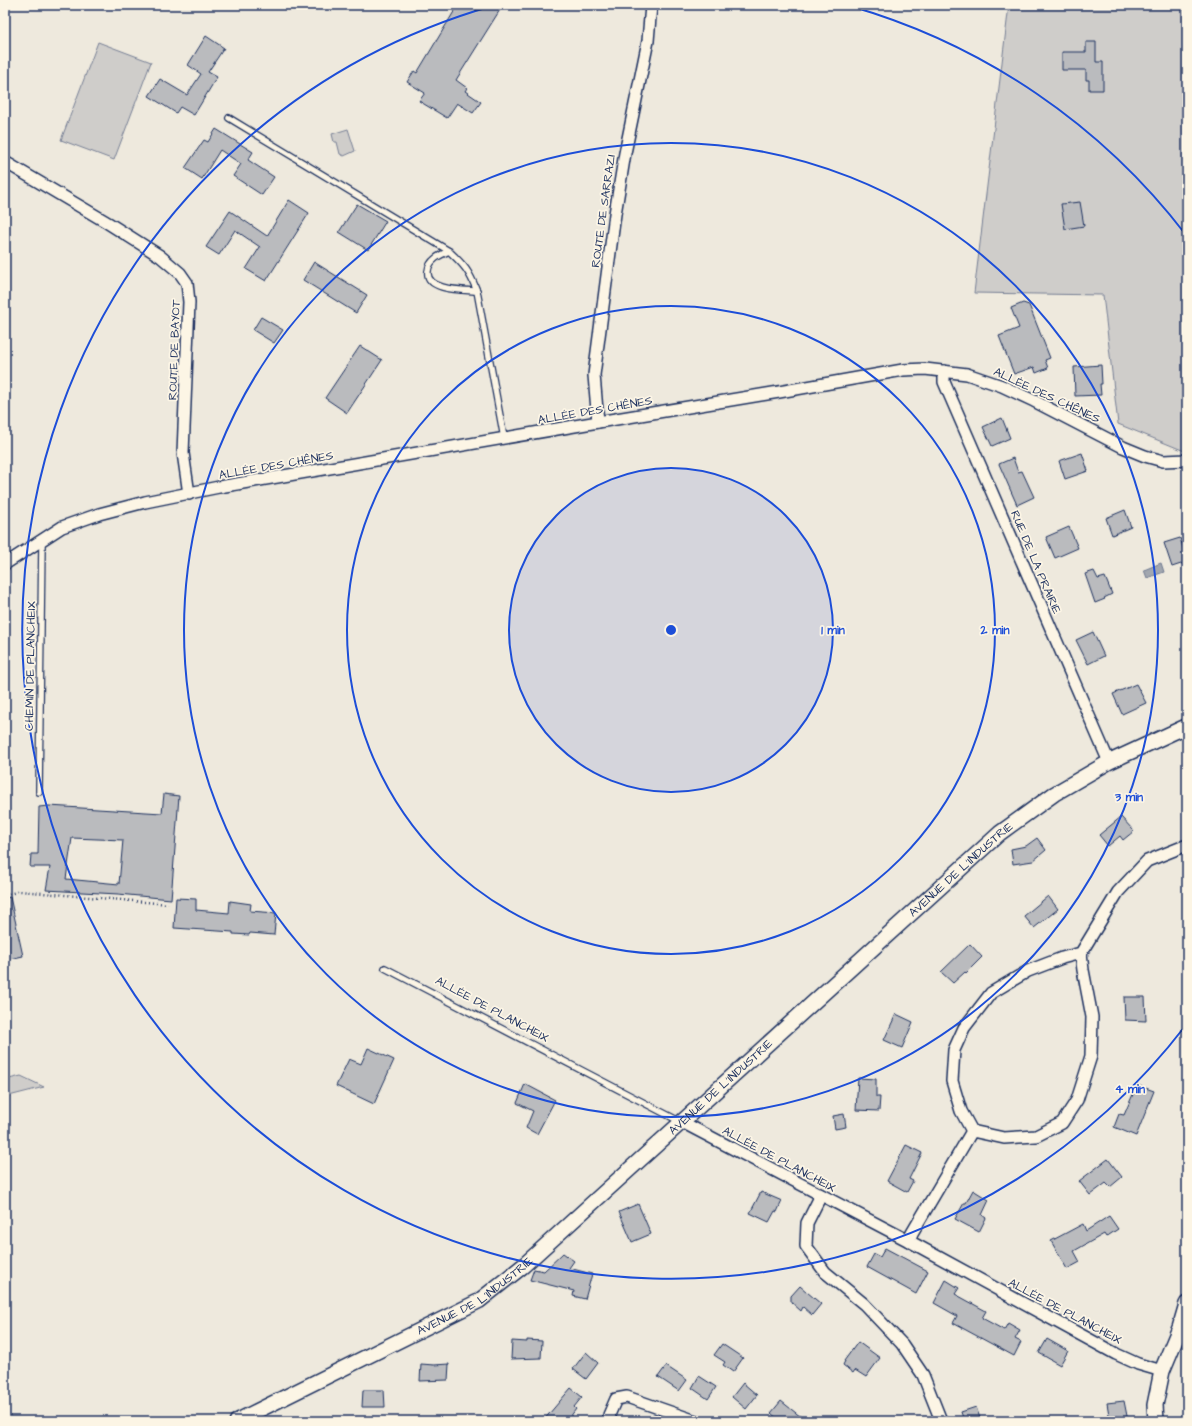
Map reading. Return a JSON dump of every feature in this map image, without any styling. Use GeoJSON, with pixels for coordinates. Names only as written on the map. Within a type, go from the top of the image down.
{"type":"FeatureCollection","features":[{"type":"Feature","properties":{"kind":"main road"},"geometry":{"type":"LineString","coordinates":[[1156,1421],[1155,1405],[1162,1371],[1180,1328],[1187,1304]]}},
{"type":"Feature","properties":{"kind":"street","name":"ROUTE DE SARRAZI"},"geometry":{"type":"LineString","coordinates":[[598,422],[594,375],[614,214],[648,41],[651,5]]}},
{"type":"Feature","properties":{"kind":"street","name":"ROUTE DE BAYOT"},"geometry":{"type":"LineString","coordinates":[[5,162],[108,223],[160,256],[180,273],[187,283],[189,302],[183,453],[189,494]]}},
{"type":"Feature","properties":{"kind":"street","name":"ALLÉE DES CHÊNES"},"geometry":{"type":"LineString","coordinates":[[5,564],[62,527],[99,514],[145,502],[219,487],[903,370],[925,369],[968,374],[1002,386],[1123,447],[1145,456],[1162,461],[1187,460]]}},
{"type":"Feature","properties":{"kind":"street","name":"RUE DE LA PRAIRIE"},"geometry":{"type":"LineString","coordinates":[[944,371],[944,382],[1109,762]]}},
{"type":"Feature","properties":{"kind":"street","name":"AVENUE DE L'INDUSTRIE"},"geometry":{"type":"LineString","coordinates":[[237,1421],[479,1301],[522,1266],[1000,833],[1054,794],[1109,762],[1187,726]]}},
{"type":"Feature","properties":{"kind":"street"},"geometry":{"type":"LineString","coordinates":[[1081,953],[1062,958],[1028,971],[991,993],[964,1028],[954,1050],[952,1081],[961,1111],[972,1130],[1004,1138],[1036,1136],[1062,1123],[1077,1100],[1091,1056],[1092,1017],[1082,970],[1081,953],[1118,892],[1147,862],[1187,845]]}},
{"type":"Feature","properties":{"kind":"street","name":"ALLÉE DE PLANCHEIX"},"geometry":{"type":"LineString","coordinates":[[682,1122],[909,1241],[1116,1354],[1138,1364],[1162,1371]]}},
{"type":"Feature","properties":{"kind":"street"},"geometry":{"type":"LineString","coordinates":[[909,1241],[912,1233],[972,1130]]}},
{"type":"Feature","properties":{"kind":"street"},"geometry":{"type":"LineString","coordinates":[[821,1195],[807,1223],[806,1246],[825,1272],[864,1304],[902,1344],[923,1375],[940,1421]]}},
{"type":"Feature","properties":{"kind":"street"},"geometry":{"type":"LineString","coordinates":[[611,1421],[609,1415],[616,1399],[627,1397],[696,1421]]}},
{"type":"Feature","properties":{"kind":"lane"},"geometry":{"type":"LineString","coordinates":[[229,118],[449,251],[465,267],[471,275],[477,291],[504,438]]}},
{"type":"Feature","properties":{"kind":"lane"},"geometry":{"type":"LineString","coordinates":[[449,251],[435,257],[428,267],[427,276],[431,282],[445,288],[477,291]]}},
{"type":"Feature","properties":{"kind":"lane","name":"CHEMIN DE PLANCHEIX"},"geometry":{"type":"LineString","coordinates":[[39,792],[42,540]]}},
{"type":"Feature","properties":{"kind":"lane","name":"ALLÉE DE PLANCHEIX"},"geometry":{"type":"LineString","coordinates":[[385,968],[682,1122]]}},
{"type":"Feature","properties":{"kind":"path"},"geometry":{"type":"LineString","coordinates":[[5,894],[20,891],[168,904]]}},
{"type":"Feature","properties":{"kind":"shaded area"},"geometry":{"type":"Polygon","coordinates":[[[1009,5],[1187,5],[1187,452],[1118,424],[1103,295],[974,293],[1009,5]]]}},
{"type":"Feature","properties":{"kind":"shaded area"},"geometry":{"type":"Polygon","coordinates":[[[98,42],[151,62],[114,160],[61,140],[98,42]]]}},
{"type":"Feature","properties":{"kind":"shaded area"},"geometry":{"type":"Polygon","coordinates":[[[348,129],[355,151],[344,156],[340,154],[337,142],[334,142],[332,134],[348,129]]]}},
{"type":"Feature","properties":{"kind":"shaded area"},"geometry":{"type":"Polygon","coordinates":[[[1161,563],[1164,572],[1147,578],[1144,570],[1161,563]]]}},
{"type":"Feature","properties":{"kind":"shaded area"},"geometry":{"type":"Polygon","coordinates":[[[21,1076],[44,1087],[5,1097],[5,1080],[21,1076]]]}},
{"type":"Feature","properties":{"kind":"building"},"geometry":{"type":"Polygon","coordinates":[[[458,5],[503,5],[456,80],[467,88],[465,91],[481,102],[473,113],[457,103],[447,118],[419,101],[425,93],[407,82],[414,71],[417,73],[458,5]]]}},
{"type":"Feature","properties":{"kind":"building"},"geometry":{"type":"Polygon","coordinates":[[[206,36],[224,48],[208,72],[217,77],[194,115],[180,107],[176,113],[149,96],[160,79],[187,95],[201,74],[188,65],[206,36]]]}},
{"type":"Feature","properties":{"kind":"building"},"geometry":{"type":"Polygon","coordinates":[[[1086,42],[1096,42],[1096,62],[1103,62],[1103,90],[1089,90],[1089,80],[1086,80],[1086,70],[1062,70],[1062,52],[1086,52],[1086,42]]]}},
{"type":"Feature","properties":{"kind":"building"},"geometry":{"type":"Polygon","coordinates":[[[216,129],[253,152],[248,160],[274,177],[262,195],[233,176],[241,164],[220,150],[202,179],[185,168],[204,140],[208,142],[216,129]]]}},
{"type":"Feature","properties":{"kind":"building"},"geometry":{"type":"Polygon","coordinates":[[[289,200],[309,213],[266,281],[246,269],[260,247],[235,230],[219,255],[206,247],[230,211],[267,236],[289,200]]]}},
{"type":"Feature","properties":{"kind":"building"},"geometry":{"type":"Polygon","coordinates":[[[1080,202],[1084,226],[1065,229],[1061,204],[1080,202]]]}},
{"type":"Feature","properties":{"kind":"building"},"geometry":{"type":"Polygon","coordinates":[[[357,204],[386,221],[368,250],[339,232],[357,204]]]}},
{"type":"Feature","properties":{"kind":"building"},"geometry":{"type":"Polygon","coordinates":[[[314,262],[367,295],[356,313],[303,280],[314,262]]]}},
{"type":"Feature","properties":{"kind":"building"},"geometry":{"type":"Polygon","coordinates":[[[1023,303],[1029,305],[1050,358],[1045,360],[1048,368],[1036,373],[1034,367],[1014,374],[999,336],[1019,328],[1011,308],[1023,303]]]}},
{"type":"Feature","properties":{"kind":"building"},"geometry":{"type":"Polygon","coordinates":[[[261,317],[283,330],[274,343],[253,330],[261,317]]]}},
{"type":"Feature","properties":{"kind":"building"},"geometry":{"type":"Polygon","coordinates":[[[360,346],[382,360],[347,413],[325,398],[360,346]]]}},
{"type":"Feature","properties":{"kind":"building"},"geometry":{"type":"Polygon","coordinates":[[[1101,365],[1101,395],[1075,396],[1074,367],[1101,365]]]}},
{"type":"Feature","properties":{"kind":"building"},"geometry":{"type":"Polygon","coordinates":[[[1002,418],[1010,438],[992,446],[983,427],[1002,418]]]}},
{"type":"Feature","properties":{"kind":"building"},"geometry":{"type":"Polygon","coordinates":[[[1082,453],[1088,471],[1065,479],[1059,461],[1082,453]]]}},
{"type":"Feature","properties":{"kind":"building"},"geometry":{"type":"Polygon","coordinates":[[[1013,458],[1018,472],[1022,471],[1034,497],[1017,505],[999,464],[1013,458]]]}},
{"type":"Feature","properties":{"kind":"building"},"geometry":{"type":"Polygon","coordinates":[[[1125,510],[1131,527],[1112,535],[1106,518],[1125,510]]]}},
{"type":"Feature","properties":{"kind":"building"},"geometry":{"type":"Polygon","coordinates":[[[1069,527],[1078,548],[1055,558],[1046,537],[1069,527]]]}},
{"type":"Feature","properties":{"kind":"building"},"geometry":{"type":"Polygon","coordinates":[[[1180,538],[1187,562],[1172,567],[1164,543],[1180,538]]]}},
{"type":"Feature","properties":{"kind":"building"},"geometry":{"type":"Polygon","coordinates":[[[1094,571],[1098,579],[1105,577],[1112,594],[1095,603],[1085,574],[1094,571]]]}},
{"type":"Feature","properties":{"kind":"building"},"geometry":{"type":"Polygon","coordinates":[[[1093,632],[1104,656],[1088,664],[1076,640],[1093,632]]]}},
{"type":"Feature","properties":{"kind":"building"},"geometry":{"type":"Polygon","coordinates":[[[1136,684],[1146,703],[1122,714],[1113,694],[1136,684]]]}},
{"type":"Feature","properties":{"kind":"building"},"geometry":{"type":"Polygon","coordinates":[[[164,794],[179,796],[171,899],[46,890],[50,867],[30,867],[31,854],[38,854],[39,807],[49,806],[162,813],[164,794]],[[72,838],[66,879],[119,884],[123,840],[72,838]]]}},
{"type":"Feature","properties":{"kind":"building"},"geometry":{"type":"Polygon","coordinates":[[[1121,817],[1134,831],[1123,840],[1120,836],[1108,846],[1099,835],[1121,817]]]}},
{"type":"Feature","properties":{"kind":"building"},"geometry":{"type":"Polygon","coordinates":[[[1037,838],[1046,850],[1033,861],[1013,864],[1011,849],[1026,846],[1037,838]]]}},
{"type":"Feature","properties":{"kind":"building"},"geometry":{"type":"Polygon","coordinates":[[[1048,896],[1058,909],[1034,928],[1024,916],[1048,896]]]}},
{"type":"Feature","properties":{"kind":"building"},"geometry":{"type":"Polygon","coordinates":[[[10,897],[23,956],[5,960],[5,898],[10,897]]]}},
{"type":"Feature","properties":{"kind":"building"},"geometry":{"type":"Polygon","coordinates":[[[176,898],[196,899],[196,910],[229,913],[230,901],[251,904],[250,911],[276,913],[274,935],[250,933],[249,935],[233,934],[233,932],[174,928],[176,898]]]}},
{"type":"Feature","properties":{"kind":"building"},"geometry":{"type":"Polygon","coordinates":[[[970,944],[982,957],[966,973],[965,972],[953,983],[941,972],[970,944]]]}},
{"type":"Feature","properties":{"kind":"building"},"geometry":{"type":"Polygon","coordinates":[[[1124,997],[1145,997],[1146,1021],[1125,1020],[1124,997]]]}},
{"type":"Feature","properties":{"kind":"building"},"geometry":{"type":"Polygon","coordinates":[[[896,1014],[913,1022],[902,1048],[884,1040],[896,1014]]]}},
{"type":"Feature","properties":{"kind":"building"},"geometry":{"type":"Polygon","coordinates":[[[368,1048],[394,1060],[374,1104],[336,1086],[349,1059],[361,1064],[368,1048]]]}},
{"type":"Feature","properties":{"kind":"building"},"geometry":{"type":"Polygon","coordinates":[[[858,1078],[876,1079],[876,1097],[880,1097],[879,1111],[856,1110],[858,1078]]]}},
{"type":"Feature","properties":{"kind":"building"},"geometry":{"type":"Polygon","coordinates":[[[525,1084],[555,1100],[537,1134],[526,1128],[533,1111],[517,1103],[525,1084]]]}},
{"type":"Feature","properties":{"kind":"building"},"geometry":{"type":"Polygon","coordinates":[[[1137,1085],[1154,1091],[1136,1136],[1114,1127],[1119,1114],[1124,1115],[1137,1085]]]}},
{"type":"Feature","properties":{"kind":"building"},"geometry":{"type":"Polygon","coordinates":[[[844,1114],[846,1127],[835,1129],[833,1116],[844,1114]]]}},
{"type":"Feature","properties":{"kind":"building"},"geometry":{"type":"Polygon","coordinates":[[[906,1145],[922,1153],[909,1179],[913,1181],[907,1192],[887,1181],[906,1145]]]}},
{"type":"Feature","properties":{"kind":"building"},"geometry":{"type":"Polygon","coordinates":[[[1108,1159],[1122,1177],[1110,1187],[1106,1183],[1090,1195],[1079,1181],[1108,1159]]]}},
{"type":"Feature","properties":{"kind":"building"},"geometry":{"type":"Polygon","coordinates":[[[973,1190],[989,1200],[982,1215],[986,1218],[979,1232],[955,1219],[973,1190]]]}},
{"type":"Feature","properties":{"kind":"building"},"geometry":{"type":"Polygon","coordinates":[[[761,1192],[782,1201],[777,1212],[775,1211],[769,1222],[750,1213],[761,1192]]]}},
{"type":"Feature","properties":{"kind":"building"},"geometry":{"type":"Polygon","coordinates":[[[638,1204],[651,1234],[632,1242],[619,1212],[638,1204]]]}},
{"type":"Feature","properties":{"kind":"building"},"geometry":{"type":"Polygon","coordinates":[[[1109,1216],[1118,1229],[1106,1237],[1104,1234],[1074,1251],[1080,1262],[1067,1269],[1051,1241],[1083,1224],[1086,1231],[1109,1216]]]}},
{"type":"Feature","properties":{"kind":"building"},"geometry":{"type":"Polygon","coordinates":[[[885,1248],[928,1271],[916,1294],[867,1267],[874,1254],[880,1257],[885,1248]]]}},
{"type":"Feature","properties":{"kind":"building"},"geometry":{"type":"Polygon","coordinates":[[[563,1253],[574,1261],[569,1268],[592,1274],[585,1299],[573,1296],[574,1291],[530,1280],[534,1269],[544,1271],[563,1253]]]}},
{"type":"Feature","properties":{"kind":"building"},"geometry":{"type":"Polygon","coordinates":[[[946,1280],[959,1288],[955,1294],[986,1311],[982,1318],[1004,1330],[1008,1323],[1020,1330],[1015,1339],[1021,1342],[1014,1356],[953,1323],[957,1316],[934,1303],[946,1280]]]}},
{"type":"Feature","properties":{"kind":"building"},"geometry":{"type":"Polygon","coordinates":[[[800,1286],[821,1304],[812,1315],[803,1307],[801,1311],[791,1302],[791,1296],[800,1286]]]}},
{"type":"Feature","properties":{"kind":"building"},"geometry":{"type":"Polygon","coordinates":[[[1047,1339],[1068,1351],[1060,1365],[1039,1353],[1047,1339]]]}},
{"type":"Feature","properties":{"kind":"building"},"geometry":{"type":"Polygon","coordinates":[[[527,1340],[542,1341],[541,1358],[511,1359],[512,1341],[527,1342],[527,1340]]]}},
{"type":"Feature","properties":{"kind":"building"},"geometry":{"type":"Polygon","coordinates":[[[858,1342],[880,1358],[866,1377],[855,1370],[853,1373],[843,1365],[844,1361],[858,1342]]]}},
{"type":"Feature","properties":{"kind":"building"},"geometry":{"type":"Polygon","coordinates":[[[722,1344],[743,1358],[733,1372],[723,1365],[725,1362],[714,1355],[722,1344]]]}},
{"type":"Feature","properties":{"kind":"building"},"geometry":{"type":"Polygon","coordinates":[[[586,1352],[598,1363],[586,1379],[573,1369],[586,1352]]]}},
{"type":"Feature","properties":{"kind":"building"},"geometry":{"type":"Polygon","coordinates":[[[421,1364],[449,1364],[448,1380],[420,1381],[421,1364]]]}},
{"type":"Feature","properties":{"kind":"building"},"geometry":{"type":"Polygon","coordinates":[[[666,1366],[687,1380],[679,1391],[658,1377],[666,1366]]]}},
{"type":"Feature","properties":{"kind":"building"},"geometry":{"type":"Polygon","coordinates":[[[699,1376],[716,1387],[708,1399],[692,1388],[699,1376]]]}},
{"type":"Feature","properties":{"kind":"building"},"geometry":{"type":"Polygon","coordinates":[[[743,1383],[757,1395],[746,1409],[732,1397],[743,1383]]]}},
{"type":"Feature","properties":{"kind":"building"},"geometry":{"type":"Polygon","coordinates":[[[571,1388],[582,1397],[574,1407],[576,1409],[567,1421],[543,1421],[571,1388]]]}},
{"type":"Feature","properties":{"kind":"building"},"geometry":{"type":"Polygon","coordinates":[[[363,1390],[384,1390],[385,1407],[362,1407],[363,1390]]]}},
{"type":"Feature","properties":{"kind":"building"},"geometry":{"type":"Polygon","coordinates":[[[781,1401],[806,1421],[780,1421],[771,1413],[781,1401]]]}},
{"type":"Feature","properties":{"kind":"building"},"geometry":{"type":"Polygon","coordinates":[[[1124,1401],[1128,1421],[1110,1421],[1107,1403],[1124,1401]]]}},
{"type":"Feature","properties":{"kind":"building"},"geometry":{"type":"Polygon","coordinates":[[[976,1407],[981,1421],[964,1421],[961,1412],[976,1407]]]}}]}
